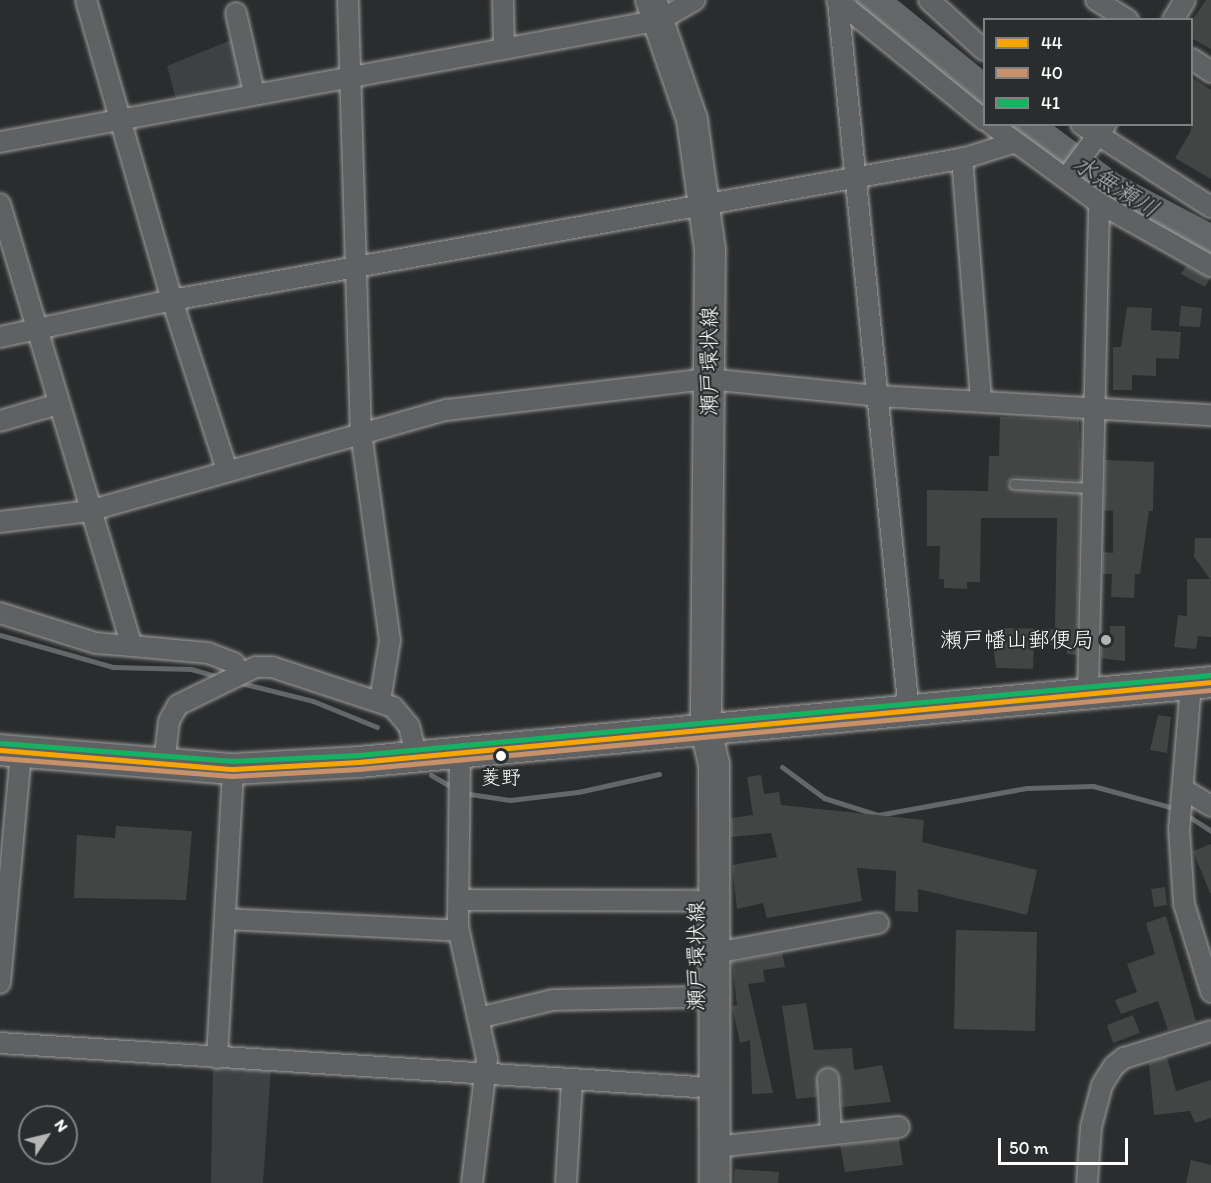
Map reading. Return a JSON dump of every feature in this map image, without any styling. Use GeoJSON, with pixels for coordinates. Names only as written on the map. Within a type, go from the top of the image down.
{"type":"FeatureCollection","features":[{"type":"Feature","properties":{"kind":"main road","name":"瀬戸環状線"},"geometry":{"type":"LineString","coordinates":[[656,10],[693,120],[710,249],[706,730],[714,764],[715,1183]]}},
{"type":"Feature","properties":{"kind":"main road"},"geometry":{"type":"LineString","coordinates":[[10,751],[233,769],[417,759],[460,762],[706,730],[1201,683]]}},
{"type":"Feature","properties":{"kind":"main road","name":"瀬戸環状線"},"geometry":{"type":"LineString","coordinates":[[697,1183],[697,758],[706,730]]}},
{"type":"Feature","properties":{"kind":"street"},"geometry":{"type":"LineString","coordinates":[[86,0],[172,300],[227,470]]}},
{"type":"Feature","properties":{"kind":"street"},"geometry":{"type":"LineString","coordinates":[[348,0],[352,75],[353,268],[362,432],[390,640],[380,701]]}},
{"type":"Feature","properties":{"kind":"street"},"geometry":{"type":"LineString","coordinates":[[503,0],[504,47]]}},
{"type":"Feature","properties":{"kind":"street"},"geometry":{"type":"LineString","coordinates":[[0,142],[120,117],[504,47],[695,0]]}},
{"type":"Feature","properties":{"kind":"street"},"geometry":{"type":"LineString","coordinates":[[929,0],[983,49]]}},
{"type":"Feature","properties":{"kind":"street"},"geometry":{"type":"LineString","coordinates":[[1096,0],[1125,18]]}},
{"type":"Feature","properties":{"kind":"street"},"geometry":{"type":"LineString","coordinates":[[1174,18],[1185,0]]}},
{"type":"Feature","properties":{"kind":"street"},"geometry":{"type":"LineString","coordinates":[[838,1],[983,119]]}},
{"type":"Feature","properties":{"kind":"street"},"geometry":{"type":"LineString","coordinates":[[838,1],[909,712]]}},
{"type":"Feature","properties":{"kind":"street"},"geometry":{"type":"LineString","coordinates":[[236,13],[254,93]]}},
{"type":"Feature","properties":{"kind":"street"},"geometry":{"type":"LineString","coordinates":[[1193,60],[1211,72]]}},
{"type":"Feature","properties":{"kind":"street"},"geometry":{"type":"LineString","coordinates":[[993,126],[1067,177],[1099,203],[1211,266]]}},
{"type":"Feature","properties":{"kind":"street"},"geometry":{"type":"LineString","coordinates":[[1087,126],[1102,131],[1211,207]]}},
{"type":"Feature","properties":{"kind":"street"},"geometry":{"type":"LineString","coordinates":[[1067,177],[1102,131]]}},
{"type":"Feature","properties":{"kind":"street"},"geometry":{"type":"LineString","coordinates":[[0,337],[172,300],[962,158],[1013,142]]}},
{"type":"Feature","properties":{"kind":"street"},"geometry":{"type":"LineString","coordinates":[[962,158],[981,399]]}},
{"type":"Feature","properties":{"kind":"street"},"geometry":{"type":"LineString","coordinates":[[1088,694],[1090,488],[1099,203]]}},
{"type":"Feature","properties":{"kind":"street"},"geometry":{"type":"LineString","coordinates":[[0,204],[89,511],[132,646]]}},
{"type":"Feature","properties":{"kind":"street"},"geometry":{"type":"LineString","coordinates":[[0,522],[89,511],[227,470],[447,410],[708,379],[879,396],[981,399],[1211,415]]}},
{"type":"Feature","properties":{"kind":"street"},"geometry":{"type":"LineString","coordinates":[[0,421],[58,404]]}},
{"type":"Feature","properties":{"kind":"street"},"geometry":{"type":"LineString","coordinates":[[0,613],[96,643],[208,653],[234,663],[240,673]]}},
{"type":"Feature","properties":{"kind":"street"},"geometry":{"type":"LineString","coordinates":[[164,764],[169,721],[178,705],[240,673],[272,667],[380,701],[409,726],[417,759]]}},
{"type":"Feature","properties":{"kind":"street"},"geometry":{"type":"LineString","coordinates":[[1201,683],[1183,789],[1179,830],[1184,904],[1211,992]]}},
{"type":"Feature","properties":{"kind":"street"},"geometry":{"type":"LineString","coordinates":[[0,983],[10,751]]}},
{"type":"Feature","properties":{"kind":"street"},"geometry":{"type":"LineString","coordinates":[[460,762],[459,931],[478,1018],[487,1077],[472,1183]]}},
{"type":"Feature","properties":{"kind":"street"},"geometry":{"type":"LineString","coordinates":[[217,1058],[233,769]]}},
{"type":"Feature","properties":{"kind":"street"},"geometry":{"type":"LineString","coordinates":[[1183,789],[1211,806]]}},
{"type":"Feature","properties":{"kind":"street"},"geometry":{"type":"LineString","coordinates":[[459,900],[696,901]]}},
{"type":"Feature","properties":{"kind":"street"},"geometry":{"type":"LineString","coordinates":[[225,919],[459,931]]}},
{"type":"Feature","properties":{"kind":"street"},"geometry":{"type":"LineString","coordinates":[[715,953],[878,923]]}},
{"type":"Feature","properties":{"kind":"street"},"geometry":{"type":"LineString","coordinates":[[478,1018],[552,1000],[696,997]]}},
{"type":"Feature","properties":{"kind":"street"},"geometry":{"type":"LineString","coordinates":[[1087,1183],[1091,1127],[1102,1085],[1114,1066],[1124,1058],[1211,1031]]}},
{"type":"Feature","properties":{"kind":"street"},"geometry":{"type":"LineString","coordinates":[[0,1043],[572,1083],[697,1088]]}},
{"type":"Feature","properties":{"kind":"street"},"geometry":{"type":"LineString","coordinates":[[828,1079],[831,1133]]}},
{"type":"Feature","properties":{"kind":"street"},"geometry":{"type":"LineString","coordinates":[[566,1183],[572,1083]]}},
{"type":"Feature","properties":{"kind":"street"},"geometry":{"type":"LineString","coordinates":[[715,1147],[899,1127]]}},
{"type":"Feature","properties":{"kind":"lane"},"geometry":{"type":"LineString","coordinates":[[1014,484],[1090,488]]}},
{"type":"Feature","properties":{"kind":"shaded area"},"geometry":{"type":"Polygon","coordinates":[[[236,38],[248,88],[177,103],[167,66],[236,38]]]}},
{"type":"Feature","properties":{"kind":"shaded area"},"geometry":{"type":"Polygon","coordinates":[[[213,1064],[271,1068],[263,1183],[211,1183],[213,1064]]]}},
{"type":"Feature","properties":{"kind":"building"},"geometry":{"type":"Polygon","coordinates":[[[1206,0],[1211,0],[1211,49],[1193,39],[1193,19],[1206,0]]]}},
{"type":"Feature","properties":{"kind":"building"},"geometry":{"type":"Polygon","coordinates":[[[1193,78],[1211,90],[1211,179],[1175,158],[1191,131],[1191,126],[1193,126],[1193,78]]]}},
{"type":"Feature","properties":{"kind":"building"},"geometry":{"type":"Polygon","coordinates":[[[1186,266],[1210,278],[1205,287],[1181,274],[1186,266]]]}},
{"type":"Feature","properties":{"kind":"building"},"geometry":{"type":"Polygon","coordinates":[[[1181,306],[1202,308],[1200,327],[1179,326],[1181,306]]]}},
{"type":"Feature","properties":{"kind":"building"},"geometry":{"type":"Polygon","coordinates":[[[1127,307],[1152,308],[1151,330],[1181,332],[1179,359],[1156,358],[1156,376],[1132,375],[1132,390],[1113,390],[1113,347],[1121,347],[1127,307]]]}},
{"type":"Feature","properties":{"kind":"building"},"geometry":{"type":"Polygon","coordinates":[[[1000,417],[1079,419],[1081,481],[1014,477],[1007,483],[1014,491],[1080,494],[1077,655],[1067,654],[1067,645],[1034,644],[1033,669],[996,668],[992,637],[997,637],[997,628],[1055,629],[1057,518],[981,518],[980,582],[967,582],[967,589],[944,588],[944,579],[939,579],[940,546],[927,546],[927,490],[988,491],[989,456],[999,456],[1000,417]]]}},
{"type":"Feature","properties":{"kind":"building"},"geometry":{"type":"Polygon","coordinates":[[[1105,460],[1154,462],[1153,511],[1149,511],[1140,574],[1135,574],[1134,598],[1111,597],[1112,574],[1103,574],[1103,552],[1113,553],[1113,511],[1104,510],[1105,460]]]}},
{"type":"Feature","properties":{"kind":"building"},"geometry":{"type":"Polygon","coordinates":[[[1195,538],[1211,538],[1211,637],[1198,636],[1196,649],[1174,647],[1178,615],[1187,616],[1187,579],[1210,579],[1194,557],[1195,538]]]}},
{"type":"Feature","properties":{"kind":"building"},"geometry":{"type":"Polygon","coordinates":[[[1110,626],[1125,626],[1125,661],[1101,658],[1101,637],[1110,637],[1110,626]]]}},
{"type":"Feature","properties":{"kind":"building"},"geometry":{"type":"Polygon","coordinates":[[[1158,715],[1171,717],[1167,753],[1150,750],[1158,715]]]}},
{"type":"Feature","properties":{"kind":"building"},"geometry":{"type":"Polygon","coordinates":[[[761,775],[764,794],[779,792],[781,805],[924,820],[922,842],[1037,870],[1027,915],[918,889],[918,912],[895,911],[896,871],[857,868],[862,901],[767,918],[763,903],[737,909],[732,865],[777,857],[771,833],[731,837],[731,818],[753,815],[747,777],[761,775]]]}},
{"type":"Feature","properties":{"kind":"building"},"geometry":{"type":"Polygon","coordinates":[[[116,826],[192,831],[186,900],[74,898],[77,835],[115,838],[116,826]]]}},
{"type":"Feature","properties":{"kind":"building"},"geometry":{"type":"Polygon","coordinates":[[[1211,844],[1211,893],[1210,893],[1193,851],[1211,844]]]}},
{"type":"Feature","properties":{"kind":"building"},"geometry":{"type":"Polygon","coordinates":[[[1165,887],[1167,905],[1154,907],[1151,889],[1165,887]]]}},
{"type":"Feature","properties":{"kind":"building"},"geometry":{"type":"Polygon","coordinates":[[[1166,916],[1196,1021],[1168,1030],[1158,1001],[1121,1014],[1115,1000],[1137,992],[1127,964],[1155,954],[1146,923],[1166,916]]]}},
{"type":"Feature","properties":{"kind":"building"},"geometry":{"type":"Polygon","coordinates":[[[956,930],[1037,932],[1035,1031],[954,1029],[956,930]]]}},
{"type":"Feature","properties":{"kind":"building"},"geometry":{"type":"Polygon","coordinates":[[[782,953],[785,967],[763,970],[765,982],[748,984],[773,1093],[752,1094],[750,1040],[740,1043],[732,1006],[737,1005],[732,962],[782,953]]]}},
{"type":"Feature","properties":{"kind":"building"},"geometry":{"type":"Polygon","coordinates":[[[806,1003],[814,1050],[852,1048],[854,1070],[882,1065],[891,1102],[842,1107],[838,1073],[828,1067],[817,1074],[817,1097],[796,1099],[782,1006],[806,1003]]]}},
{"type":"Feature","properties":{"kind":"building"},"geometry":{"type":"Polygon","coordinates":[[[1133,1015],[1140,1033],[1113,1043],[1107,1025],[1133,1015]]]}},
{"type":"Feature","properties":{"kind":"building"},"geometry":{"type":"Polygon","coordinates":[[[1167,1057],[1176,1091],[1211,1080],[1211,1118],[1195,1123],[1190,1111],[1154,1115],[1149,1063],[1167,1057]]]}},
{"type":"Feature","properties":{"kind":"building"},"geometry":{"type":"Polygon","coordinates":[[[899,1139],[903,1165],[845,1172],[840,1145],[899,1139]]]}},
{"type":"Feature","properties":{"kind":"building"},"geometry":{"type":"Polygon","coordinates":[[[1191,1160],[1211,1165],[1211,1183],[1186,1183],[1191,1160]]]}},
{"type":"Feature","properties":{"kind":"building"},"geometry":{"type":"Polygon","coordinates":[[[735,1169],[779,1172],[778,1183],[734,1183],[735,1169]]]}},
{"type":"Feature","properties":{"kind":"waterway","name":"水無瀬川"},"geometry":{"type":"LineString","coordinates":[[872,0],[983,90]]}},
{"type":"Feature","properties":{"kind":"waterway","name":"水無瀬川"},"geometry":{"type":"LineString","coordinates":[[1028,126],[1112,189],[1211,241]]}},
{"type":"Feature","properties":{"kind":"waterway"},"geometry":{"type":"LineString","coordinates":[[0,635],[113,667],[191,669],[222,678]]}},
{"type":"Feature","properties":{"kind":"waterway"},"geometry":{"type":"LineString","coordinates":[[237,682],[313,701],[377,727]]}},
{"type":"Feature","properties":{"kind":"waterway"},"geometry":{"type":"LineString","coordinates":[[782,767],[824,798],[878,815],[1027,788],[1093,786],[1177,809]]}},
{"type":"Feature","properties":{"kind":"waterway"},"geometry":{"type":"LineString","coordinates":[[463,793],[510,800],[578,792],[659,774]]}},
{"type":"Feature","properties":{"kind":"waterway"},"geometry":{"type":"LineString","coordinates":[[431,775],[455,789]]}},
{"type":"Feature","properties":{"kind":"waterway"},"geometry":{"type":"LineString","coordinates":[[1185,814],[1211,831]]}},
{"type":"Feature","properties":{"kind":"transit line","name":"41"},"geometry":{"type":"LineString","coordinates":[[1,743],[233,761],[358,755],[1210,675]]}},
{"type":"Feature","properties":{"kind":"transit line","name":"44"},"geometry":{"type":"LineString","coordinates":[[0,750],[233,769],[359,762],[1211,682]]}},
{"type":"Feature","properties":{"kind":"transit line","name":"40"},"geometry":{"type":"LineString","coordinates":[[0,758],[232,776],[359,769],[1211,690]]}},
{"type":"Feature","properties":{"kind":"place","name":"瀬戸幡山郵便局"},"geometry":{"type":"Point","coordinates":[1106,640]}},
{"type":"Feature","properties":{"kind":"place","name":"菱野"},"geometry":{"type":"Point","coordinates":[501,756]}}]}
